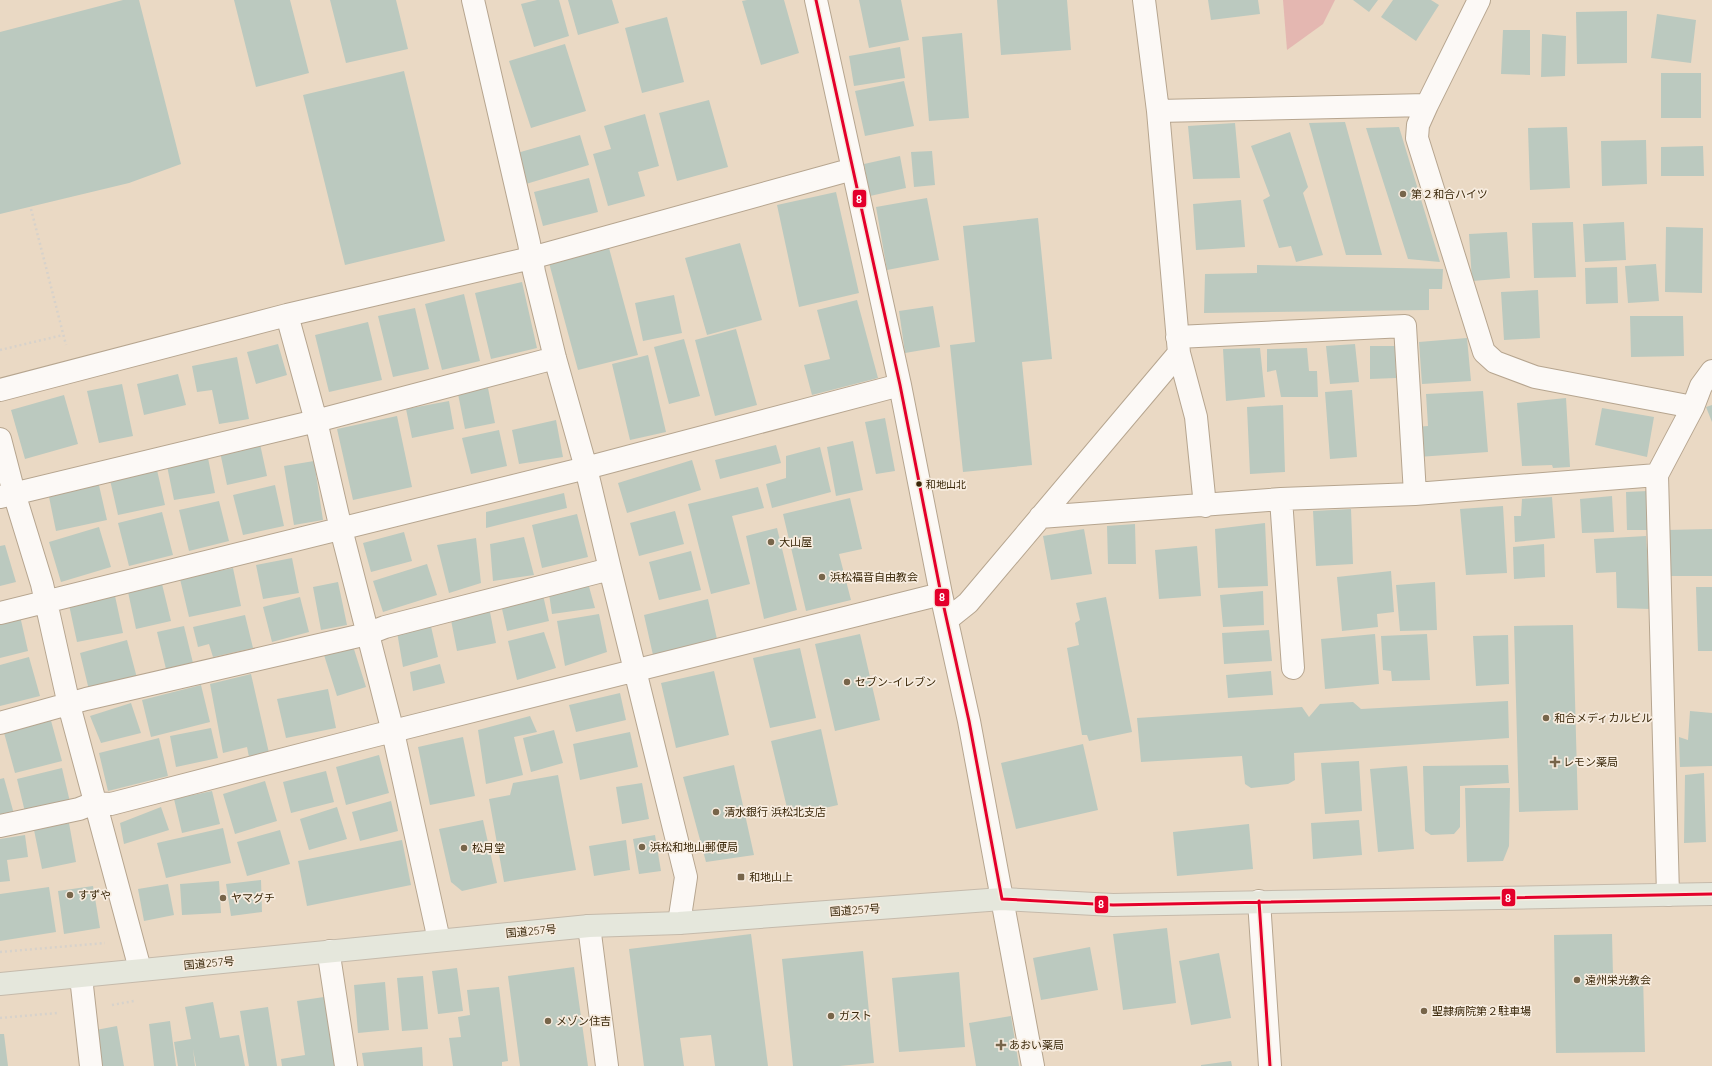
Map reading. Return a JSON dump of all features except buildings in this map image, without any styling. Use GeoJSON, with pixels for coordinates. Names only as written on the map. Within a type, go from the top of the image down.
{"type":"FeatureCollection","features":[{"type":"Feature","properties":{"kind":"highway","name":"国道257号"},"geometry":{"type":"LineString","coordinates":[[0,984],[80,977],[140,969],[589,926],[679,923],[1002,899],[1113,905],[1712,894]]}},
{"type":"Feature","properties":{"kind":"street"},"geometry":{"type":"LineString","coordinates":[[473,0],[555,358],[586,468],[686,877],[679,923]]}},
{"type":"Feature","properties":{"kind":"street"},"geometry":{"type":"LineString","coordinates":[[816,0],[900,385],[941,594],[948,619],[970,721],[1034,1066]]}},
{"type":"Feature","properties":{"kind":"street"},"geometry":{"type":"LineString","coordinates":[[1144,0],[1158,111],[1178,345],[1196,417],[1205,506]]}},
{"type":"Feature","properties":{"kind":"street"},"geometry":{"type":"LineString","coordinates":[[1479,0],[1418,125],[1417,138],[1484,352],[1495,362],[1535,377],[1693,407]]}},
{"type":"Feature","properties":{"kind":"street"},"geometry":{"type":"LineString","coordinates":[[1158,111],[1427,105]]}},
{"type":"Feature","properties":{"kind":"street"},"geometry":{"type":"LineString","coordinates":[[0,390],[287,315],[531,258],[853,169]]}},
{"type":"Feature","properties":{"kind":"street"},"geometry":{"type":"LineString","coordinates":[[287,315],[316,421],[341,529],[393,732],[440,940]]}},
{"type":"Feature","properties":{"kind":"street"},"geometry":{"type":"LineString","coordinates":[[948,619],[968,603],[1040,517],[1178,345],[1405,326],[1415,494]]}},
{"type":"Feature","properties":{"kind":"street"},"geometry":{"type":"LineString","coordinates":[[7,495],[316,421],[555,358]]}},
{"type":"Feature","properties":{"kind":"street"},"geometry":{"type":"LineString","coordinates":[[1668,895],[1657,475],[1693,407],[1701,386],[1712,371]]}},
{"type":"Feature","properties":{"kind":"street"},"geometry":{"type":"LineString","coordinates":[[0,613],[586,468],[900,385]]}},
{"type":"Feature","properties":{"kind":"street"},"geometry":{"type":"LineString","coordinates":[[0,439],[7,495],[42,584],[69,705],[94,803],[140,969]]}},
{"type":"Feature","properties":{"kind":"street"},"geometry":{"type":"LineString","coordinates":[[1040,517],[1205,506],[1281,499],[1415,494],[1657,475]]}},
{"type":"Feature","properties":{"kind":"street"},"geometry":{"type":"LineString","coordinates":[[1281,499],[1293,668]]}},
{"type":"Feature","properties":{"kind":"street"},"geometry":{"type":"LineString","coordinates":[[0,723],[69,705],[86,699],[367,634],[385,627],[610,569]]}},
{"type":"Feature","properties":{"kind":"street"},"geometry":{"type":"LineString","coordinates":[[0,826],[79,809],[94,803],[111,804],[941,594]]}},
{"type":"Feature","properties":{"kind":"street"},"geometry":{"type":"LineString","coordinates":[[1259,902],[1270,1066]]}},
{"type":"Feature","properties":{"kind":"street"},"geometry":{"type":"LineString","coordinates":[[589,926],[607,1066]]}},
{"type":"Feature","properties":{"kind":"street"},"geometry":{"type":"LineString","coordinates":[[330,951],[330,962],[346,1066]]}},
{"type":"Feature","properties":{"kind":"street"},"geometry":{"type":"LineString","coordinates":[[80,977],[91,1066]]}},
{"type":"Feature","properties":{"kind":"path"},"geometry":{"type":"LineString","coordinates":[[0,350],[63,335],[31,209]]}},
{"type":"Feature","properties":{"kind":"path"},"geometry":{"type":"LineString","coordinates":[[0,952],[132,941]]}},
{"type":"Feature","properties":{"kind":"shaded area"},"geometry":{"type":"Polygon","coordinates":[[[1283,0],[1335,0],[1323,24],[1287,50],[1283,0]]]}},
{"type":"Feature","properties":{"kind":"transit line","name":"8"},"geometry":{"type":"LineString","coordinates":[[816,0],[900,385],[941,594],[969,721],[1002,899],[1113,905],[1712,894]]}},
{"type":"Feature","properties":{"kind":"transit line","name":"8"},"geometry":{"type":"LineString","coordinates":[[1259,901],[1270,1066]]}},
{"type":"Feature","properties":{"kind":"place","name":"第２和合ハイツ"},"geometry":{"type":"Point","coordinates":[1403,194]}},
{"type":"Feature","properties":{"kind":"place","name":"和地山北"},"geometry":{"type":"Point","coordinates":[919,484]}},
{"type":"Feature","properties":{"kind":"place","name":"大山屋"},"geometry":{"type":"Point","coordinates":[771,542]}},
{"type":"Feature","properties":{"kind":"place","name":"浜松福音自由教会"},"geometry":{"type":"Point","coordinates":[822,577]}},
{"type":"Feature","properties":{"kind":"place","name":"セブン-イレブン"},"geometry":{"type":"Point","coordinates":[847,682]}},
{"type":"Feature","properties":{"kind":"place","name":"和合メディカルビル"},"geometry":{"type":"Point","coordinates":[1546,718]}},
{"type":"Feature","properties":{"kind":"place","name":"レモン薬局"},"geometry":{"type":"Point","coordinates":[1555,762]}},
{"type":"Feature","properties":{"kind":"place","name":"清水銀行 浜松北支店"},"geometry":{"type":"Point","coordinates":[716,812]}},
{"type":"Feature","properties":{"kind":"place","name":"浜松和地山郵便局"},"geometry":{"type":"Point","coordinates":[642,847]}},
{"type":"Feature","properties":{"kind":"place","name":"松月堂"},"geometry":{"type":"Point","coordinates":[464,848]}},
{"type":"Feature","properties":{"kind":"place","name":"和地山上"},"geometry":{"type":"Point","coordinates":[741,877]}},
{"type":"Feature","properties":{"kind":"place","name":"すずや"},"geometry":{"type":"Point","coordinates":[70,895]}},
{"type":"Feature","properties":{"kind":"place","name":"ヤマグチ"},"geometry":{"type":"Point","coordinates":[223,898]}},
{"type":"Feature","properties":{"kind":"place","name":"遠州栄光教会"},"geometry":{"type":"Point","coordinates":[1577,980]}},
{"type":"Feature","properties":{"kind":"place","name":"聖隷病院第２駐車場"},"geometry":{"type":"Point","coordinates":[1424,1011]}},
{"type":"Feature","properties":{"kind":"place","name":"ガスト"},"geometry":{"type":"Point","coordinates":[831,1016]}},
{"type":"Feature","properties":{"kind":"place","name":"メゾン住吉"},"geometry":{"type":"Point","coordinates":[548,1021]}},
{"type":"Feature","properties":{"kind":"place","name":"あおい薬局"},"geometry":{"type":"Point","coordinates":[1001,1045]}}]}
